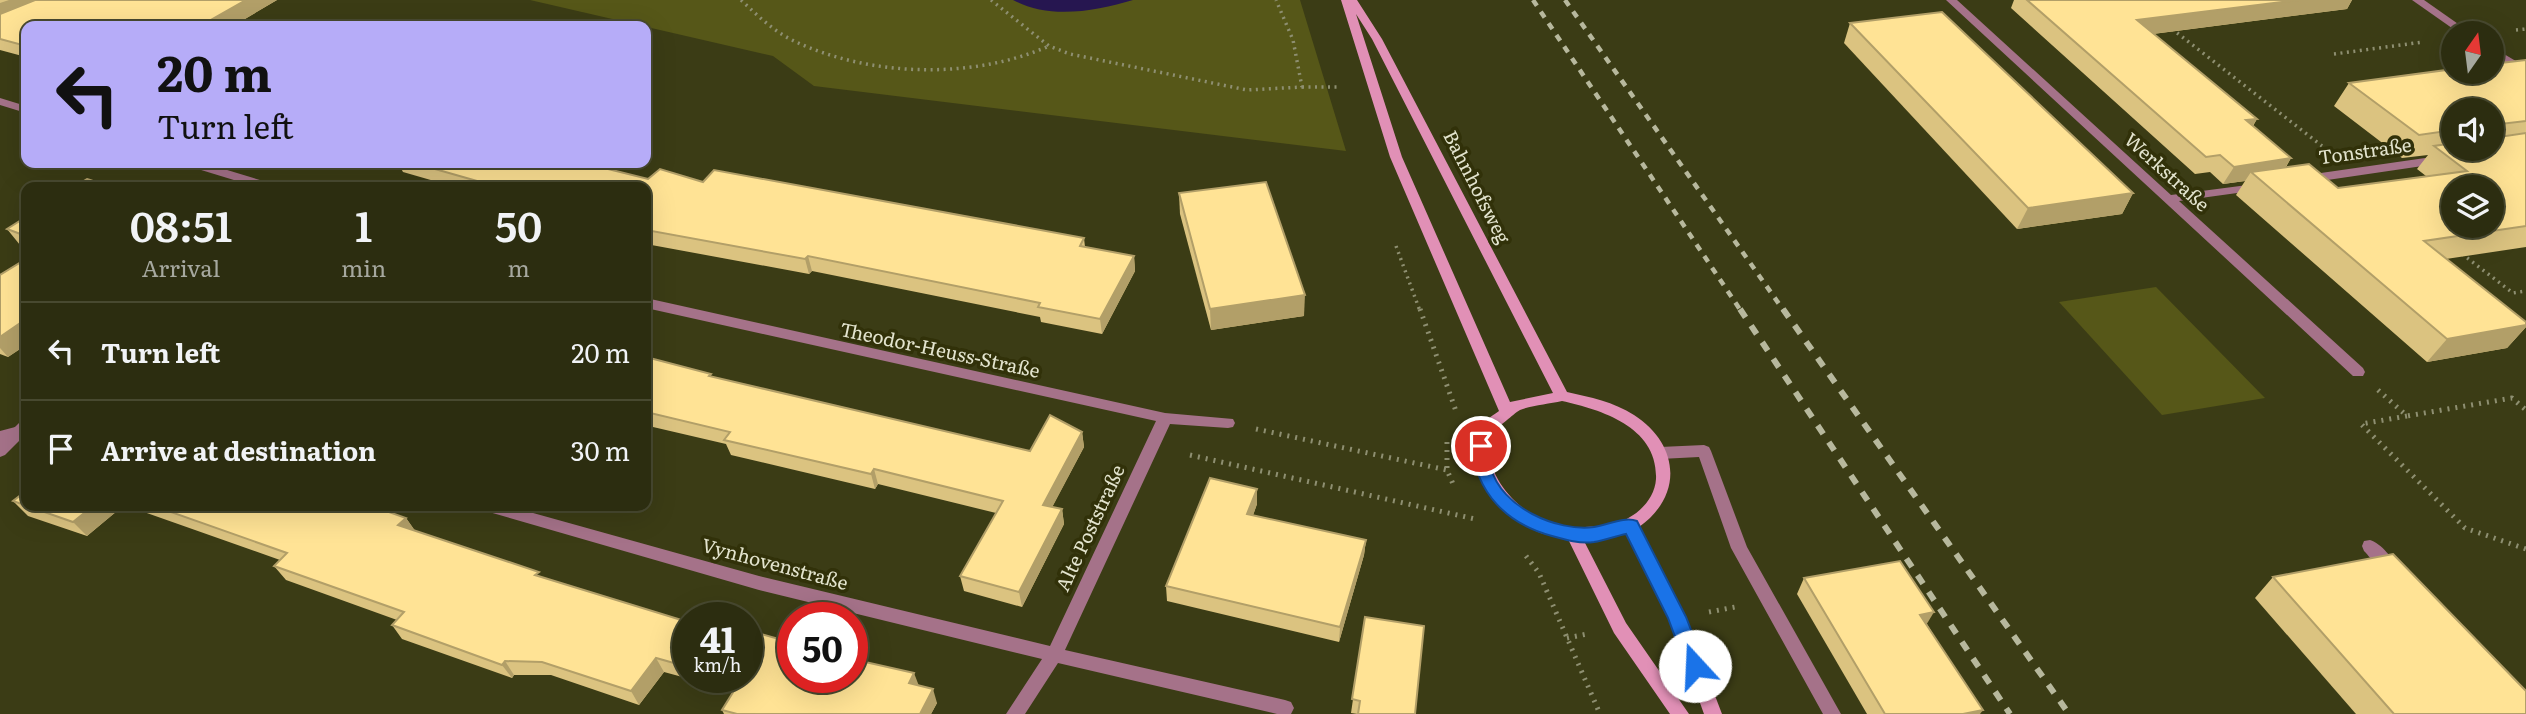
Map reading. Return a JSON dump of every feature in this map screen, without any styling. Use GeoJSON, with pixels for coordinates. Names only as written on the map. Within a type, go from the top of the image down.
{"type":"FeatureCollection","features":[{"type":"Feature","properties":{"kind":"main road"},"geometry":{"type":"LineString","coordinates":[[1346,0],[1396,157],[1506,410]]}},
{"type":"Feature","properties":{"kind":"main road","name":"Bahnhofsweg"},"geometry":{"type":"LineString","coordinates":[[1352,0],[1377,38],[1562,396]]}},
{"type":"Feature","properties":{"kind":"main road"},"geometry":{"type":"LineString","coordinates":[[1562,396],[1602,405],[1637,425],[1660,453],[1665,472],[1664,488],[1646,516],[1631,526],[1613,532],[1573,534],[1541,526],[1514,512],[1494,492],[1482,469],[1481,446],[1490,426],[1506,410],[1541,398],[1562,396]]}},
{"type":"Feature","properties":{"kind":"main road"},"geometry":{"type":"LineString","coordinates":[[1631,526],[1677,617],[1713,714]]}},
{"type":"Feature","properties":{"kind":"main road"},"geometry":{"type":"LineString","coordinates":[[1573,534],[1620,628],[1680,714]]}},
{"type":"Feature","properties":{"kind":"street","name":"Werkstraße"},"geometry":{"type":"LineString","coordinates":[[1951,0],[2358,372]]}},
{"type":"Feature","properties":{"kind":"street"},"geometry":{"type":"LineString","coordinates":[[2417,0],[2448,21]]}},
{"type":"Feature","properties":{"kind":"street"},"geometry":{"type":"LineString","coordinates":[[2504,58],[2526,72]]}},
{"type":"Feature","properties":{"kind":"street"},"geometry":{"type":"LineString","coordinates":[[0,102],[21,108]]}},
{"type":"Feature","properties":{"kind":"street","name":"Tonstraße"},"geometry":{"type":"LineString","coordinates":[[2288,181],[2441,159]]}},
{"type":"Feature","properties":{"kind":"street"},"geometry":{"type":"LineString","coordinates":[[208,168],[253,182]]}},
{"type":"Feature","properties":{"kind":"street"},"geometry":{"type":"LineString","coordinates":[[2167,199],[2275,183]]}},
{"type":"Feature","properties":{"kind":"street","name":"Theodor-Heuss-Straße"},"geometry":{"type":"LineString","coordinates":[[651,304],[1165,418],[1228,423]]}},
{"type":"Feature","properties":{"kind":"street","name":"Alte Poststraße"},"geometry":{"type":"LineString","coordinates":[[1015,714],[1053,657],[1165,418]]}},
{"type":"Feature","properties":{"kind":"street"},"geometry":{"type":"LineString","coordinates":[[0,437],[21,428]]}},
{"type":"Feature","properties":{"kind":"street"},"geometry":{"type":"LineString","coordinates":[[0,451],[21,429]]}},
{"type":"Feature","properties":{"kind":"street"},"geometry":{"type":"LineString","coordinates":[[1660,453],[1704,451],[1739,548],[1832,714]]}},
{"type":"Feature","properties":{"kind":"street","name":"Vynhovenstraße"},"geometry":{"type":"LineString","coordinates":[[506,511],[759,583],[1053,657]]}},
{"type":"Feature","properties":{"kind":"street"},"geometry":{"type":"LineString","coordinates":[[2370,546],[2407,586]]}},
{"type":"Feature","properties":{"kind":"street"},"geometry":{"type":"LineString","coordinates":[[1053,657],[1285,708]]}},
{"type":"Feature","properties":{"kind":"path"},"geometry":{"type":"LineString","coordinates":[[741,0],[768,26],[792,40],[817,50],[881,62],[938,69],[974,68],[1018,62],[1049,46]]}},
{"type":"Feature","properties":{"kind":"path"},"geometry":{"type":"LineString","coordinates":[[991,0],[1049,46],[1070,54],[1247,90],[1265,91],[1302,86],[1342,87]]}},
{"type":"Feature","properties":{"kind":"path"},"geometry":{"type":"LineString","coordinates":[[1276,0],[1293,40],[1302,86]]}},
{"type":"Feature","properties":{"kind":"path"},"geometry":{"type":"LineString","coordinates":[[2334,54],[2427,42]]}},
{"type":"Feature","properties":{"kind":"path"},"geometry":{"type":"LineString","coordinates":[[2358,372],[2407,416]]}},
{"type":"Feature","properties":{"kind":"path"},"geometry":{"type":"LineString","coordinates":[[2526,410],[2512,398],[2361,424],[2465,528],[2526,549]]}},
{"type":"Feature","properties":{"kind":"path"},"geometry":{"type":"LineString","coordinates":[[1228,423],[1447,470],[1458,491]]}},
{"type":"Feature","properties":{"kind":"path"},"geometry":{"type":"LineString","coordinates":[[1151,446],[1479,520],[1472,510]]}},
{"type":"Feature","properties":{"kind":"path"},"geometry":{"type":"LineString","coordinates":[[1518,550],[1539,573],[1600,714]]}},
{"type":"Feature","properties":{"kind":"shaded area"},"geometry":{"type":"Polygon","coordinates":[[[530,0],[1300,0],[1346,151],[814,86],[773,56],[651,28],[651,21],[621,21],[530,0]]]}},
{"type":"Feature","properties":{"kind":"shaded area"},"geometry":{"type":"Polygon","coordinates":[[[1013,0],[1133,0],[1088,10],[1057,12],[1027,6],[1013,0]]]}},
{"type":"Feature","properties":{"kind":"shaded area"},"geometry":{"type":"Polygon","coordinates":[[[2156,287],[2265,398],[2162,415],[2059,302],[2156,287]]]}},
{"type":"Feature","properties":{"kind":"building"},"geometry":{"type":"Polygon","coordinates":[[[35,0],[246,0],[209,21],[21,21],[21,45],[0,39],[0,14],[35,0]]]}},
{"type":"Feature","properties":{"kind":"building"},"geometry":{"type":"Polygon","coordinates":[[[2027,0],[2299,0],[2137,20],[2257,119],[2246,120],[2291,158],[2234,167],[2220,155],[2206,157],[2027,0]]]}},
{"type":"Feature","properties":{"kind":"building"},"geometry":{"type":"Polygon","coordinates":[[[1942,12],[2133,193],[2028,208],[1850,23],[1942,12]]]}},
{"type":"Feature","properties":{"kind":"building"},"geometry":{"type":"Polygon","coordinates":[[[2526,60],[2526,121],[2504,124],[2504,98],[2441,98],[2441,132],[2419,135],[2349,83],[2441,71],[2441,84],[2504,84],[2504,63],[2526,60]]]}},
{"type":"Feature","properties":{"kind":"building"},"geometry":{"type":"Polygon","coordinates":[[[2526,133],[2526,226],[2504,229],[2504,175],[2441,175],[2441,238],[2444,238],[2424,241],[2526,322],[2526,325],[2447,339],[2251,172],[2309,164],[2338,188],[2467,171],[2454,161],[2504,161],[2504,136],[2526,133]]]}},
{"type":"Feature","properties":{"kind":"building"},"geometry":{"type":"Polygon","coordinates":[[[432,168],[604,168],[648,179],[660,169],[703,182],[714,170],[1084,238],[1080,246],[1134,256],[1100,319],[1038,307],[1040,303],[808,256],[805,259],[651,231],[651,182],[480,182],[432,168]]]}},
{"type":"Feature","properties":{"kind":"building"},"geometry":{"type":"Polygon","coordinates":[[[1266,182],[1305,295],[1210,309],[1179,193],[1266,182]]]}},
{"type":"Feature","properties":{"kind":"building"},"geometry":{"type":"Polygon","coordinates":[[[21,220],[21,234],[7,229],[21,220]]]}},
{"type":"Feature","properties":{"kind":"building"},"geometry":{"type":"Polygon","coordinates":[[[21,262],[21,322],[0,337],[0,275],[21,262]]]}},
{"type":"Feature","properties":{"kind":"building"},"geometry":{"type":"Polygon","coordinates":[[[651,358],[711,374],[709,376],[1030,451],[1050,415],[1082,432],[1043,505],[1062,509],[1019,592],[960,576],[1003,501],[874,469],[871,474],[724,440],[730,432],[651,413],[651,358]]]}},
{"type":"Feature","properties":{"kind":"building"},"geometry":{"type":"Polygon","coordinates":[[[1210,478],[1257,489],[1247,514],[1366,540],[1340,627],[1166,586],[1210,478]]]}},
{"type":"Feature","properties":{"kind":"building"},"geometry":{"type":"Polygon","coordinates":[[[21,495],[21,504],[13,501],[21,495]]]}},
{"type":"Feature","properties":{"kind":"building"},"geometry":{"type":"Polygon","coordinates":[[[41,511],[87,511],[73,522],[41,511]]]}},
{"type":"Feature","properties":{"kind":"building"},"geometry":{"type":"Polygon","coordinates":[[[168,511],[386,511],[406,518],[398,525],[539,572],[535,575],[672,617],[672,662],[656,658],[631,691],[542,662],[505,661],[502,665],[392,625],[404,612],[274,566],[287,553],[168,511]]]}},
{"type":"Feature","properties":{"kind":"building"},"geometry":{"type":"Polygon","coordinates":[[[2393,554],[2526,691],[2526,714],[2394,714],[2273,577],[2393,554]]]}},
{"type":"Feature","properties":{"kind":"building"},"geometry":{"type":"Polygon","coordinates":[[[1900,561],[1934,612],[1920,615],[1983,710],[1963,714],[1885,714],[1804,578],[1900,561]]]}},
{"type":"Feature","properties":{"kind":"building"},"geometry":{"type":"Polygon","coordinates":[[[1365,617],[1424,626],[1415,714],[1358,714],[1360,701],[1352,699],[1365,617]]]}},
{"type":"Feature","properties":{"kind":"building"},"geometry":{"type":"Polygon","coordinates":[[[763,635],[777,638],[777,693],[868,693],[868,663],[914,673],[909,683],[933,689],[920,714],[737,714],[722,710],[733,693],[763,693],[763,635]]]}},
{"type":"Feature","properties":{"kind":"railway"},"geometry":{"type":"LineString","coordinates":[[1533,0],[1741,311]]}},
{"type":"Feature","properties":{"kind":"railway"},"geometry":{"type":"LineString","coordinates":[[1565,0],[1784,311]]}},
{"type":"Feature","properties":{"kind":"railway"},"geometry":{"type":"LineString","coordinates":[[1740,309],[2010,714]]}},
{"type":"Feature","properties":{"kind":"railway"},"geometry":{"type":"LineString","coordinates":[[1783,309],[2069,714]]}},
{"type":"Feature","properties":{"kind":"route"},"geometry":{"type":"LineString","coordinates":[[1481,446],[1482,469],[1494,492],[1514,512],[1541,526],[1573,534],[1593,535],[1631,526],[1677,617],[1695,666]]}}]}
